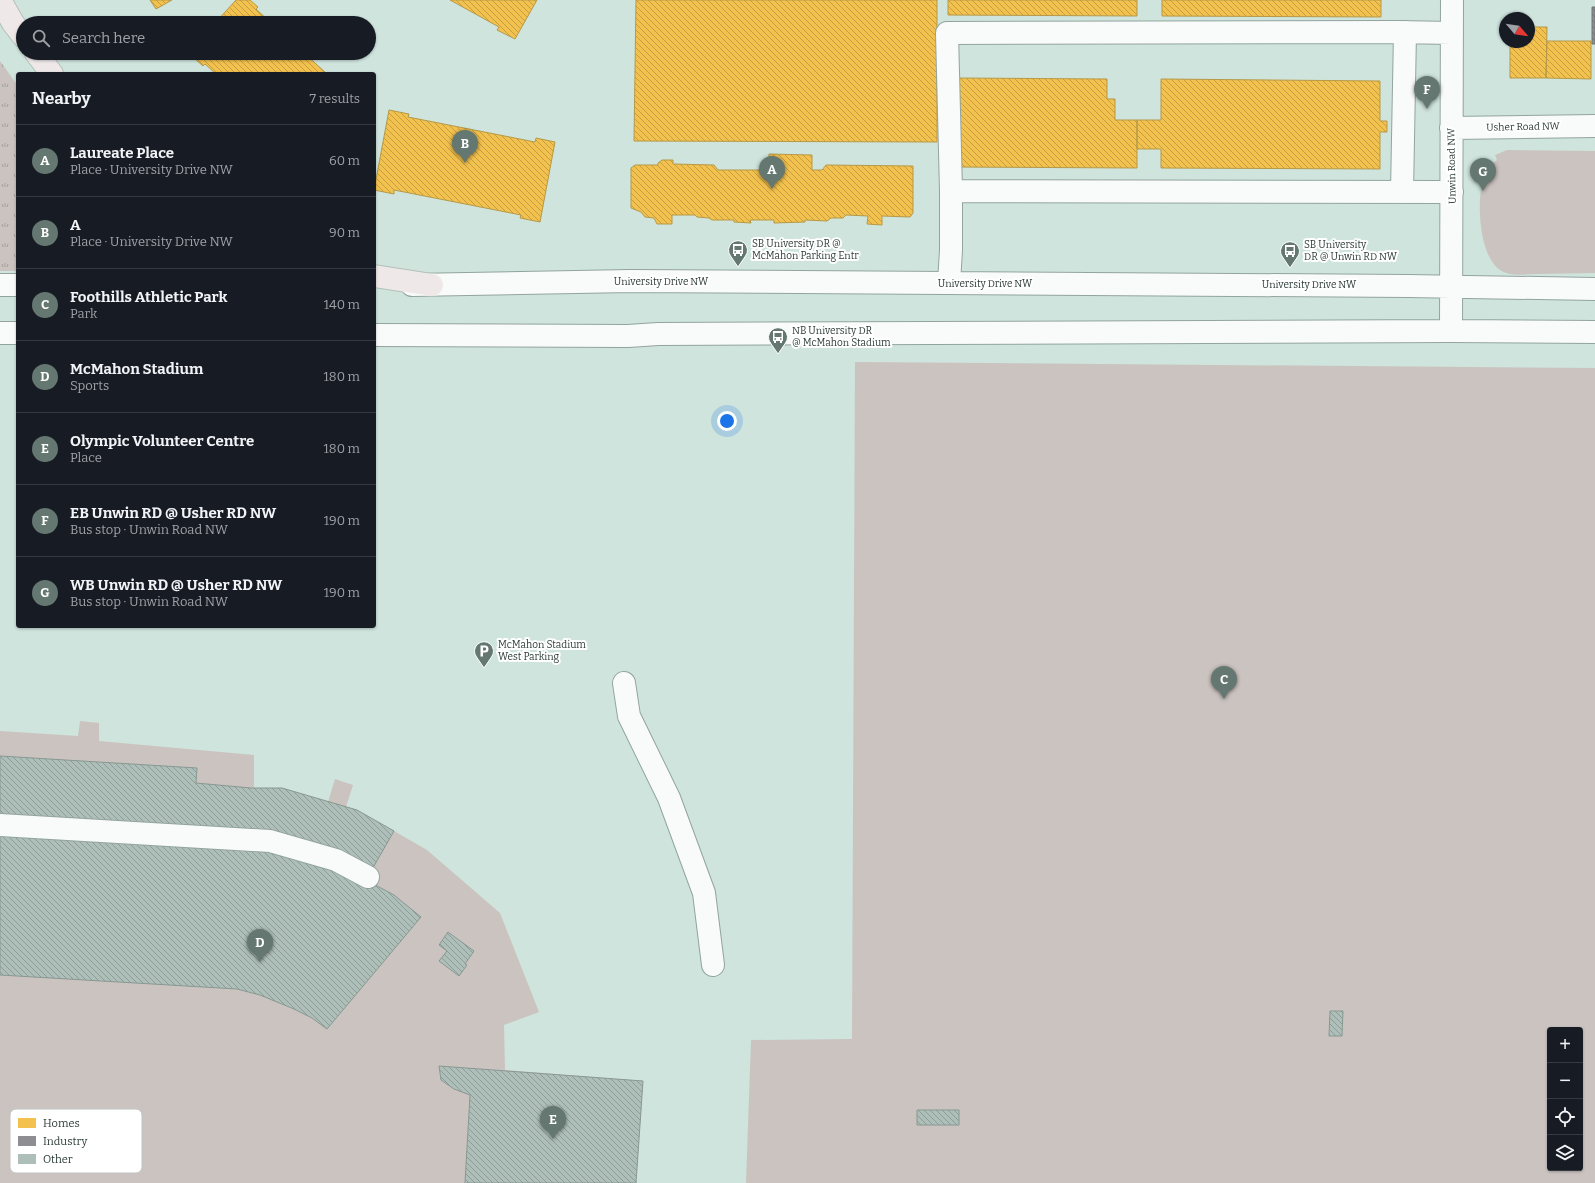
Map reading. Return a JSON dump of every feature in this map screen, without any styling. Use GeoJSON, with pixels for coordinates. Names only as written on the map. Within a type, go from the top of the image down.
{"type":"FeatureCollection","features":[{"type":"Feature","properties":{"kind":"highway"},"geometry":{"type":"LineString","coordinates":[[0,0],[16,27]]}},
{"type":"Feature","properties":{"kind":"highway"},"geometry":{"type":"LineString","coordinates":[[41,60],[50,72]]}},
{"type":"Feature","properties":{"kind":"highway"},"geometry":{"type":"LineString","coordinates":[[376,276],[432,285]]}},
{"type":"Feature","properties":{"kind":"street","name":"Unwin Road NW"},"geometry":{"type":"LineString","coordinates":[[1451,331],[1452,0]]}},
{"type":"Feature","properties":{"kind":"street"},"geometry":{"type":"LineString","coordinates":[[1402,192],[1405,32]]}},
{"type":"Feature","properties":{"kind":"street"},"geometry":{"type":"LineString","coordinates":[[948,283],[951,250],[951,191],[947,33],[1452,33]]}},
{"type":"Feature","properties":{"kind":"street","name":"Usher Road NW"},"geometry":{"type":"LineString","coordinates":[[1451,128],[1595,126]]}},
{"type":"Feature","properties":{"kind":"street"},"geometry":{"type":"LineString","coordinates":[[951,191],[1452,192]]}},
{"type":"Feature","properties":{"kind":"street","name":"University Drive NW"},"geometry":{"type":"LineString","coordinates":[[376,285],[630,281],[1595,289]]}},
{"type":"Feature","properties":{"kind":"street"},"geometry":{"type":"LineString","coordinates":[[0,285],[16,285]]}},
{"type":"Feature","properties":{"kind":"street"},"geometry":{"type":"LineString","coordinates":[[376,335],[628,336],[658,334],[1451,331],[1595,332]]}},
{"type":"Feature","properties":{"kind":"street"},"geometry":{"type":"LineString","coordinates":[[0,333],[16,333]]}},
{"type":"Feature","properties":{"kind":"street"},"geometry":{"type":"LineString","coordinates":[[624,683],[629,716],[669,798],[704,893],[713,964]]}},
{"type":"Feature","properties":{"kind":"street"},"geometry":{"type":"LineString","coordinates":[[0,825],[270,841],[336,860],[368,877]]}},
{"type":"Feature","properties":{"kind":"green space"},"geometry":{"type":"Polygon","coordinates":[[[0,61],[16,83],[16,271],[0,271],[0,61]]]}},
{"type":"Feature","properties":{"kind":"green space"},"geometry":{"type":"Polygon","coordinates":[[[1507,150],[1595,151],[1595,273],[1521,275],[1506,273],[1496,267],[1489,256],[1484,243],[1481,227],[1480,195],[1486,170],[1497,160],[1495,155],[1507,150]]]}},
{"type":"Feature","properties":{"kind":"green space"},"geometry":{"type":"Polygon","coordinates":[[[855,362],[1595,368],[1595,1183],[746,1183],[751,1040],[852,1039],[855,362]]]}},
{"type":"Feature","properties":{"kind":"green space"},"geometry":{"type":"Polygon","coordinates":[[[80,721],[99,723],[99,741],[254,755],[254,788],[282,788],[328,802],[335,779],[353,785],[346,807],[394,831],[427,850],[500,913],[539,1012],[504,1025],[505,1070],[643,1081],[636,1183],[0,1183],[0,731],[78,736],[80,721]]]}},
{"type":"Feature","properties":{"kind":"building: Homes"},"geometry":{"type":"Polygon","coordinates":[[[150,0],[172,0],[156,9],[150,0]]]}},
{"type":"Feature","properties":{"kind":"building: Homes"},"geometry":{"type":"Polygon","coordinates":[[[236,0],[250,0],[258,7],[256,9],[264,16],[221,16],[236,0]]]}},
{"type":"Feature","properties":{"kind":"building: Homes"},"geometry":{"type":"Polygon","coordinates":[[[450,0],[537,0],[515,39],[497,30],[499,27],[450,0]]]}},
{"type":"Feature","properties":{"kind":"building: Homes"},"geometry":{"type":"Polygon","coordinates":[[[636,0],[937,0],[937,142],[634,141],[636,0]]]}},
{"type":"Feature","properties":{"kind":"building: Homes"},"geometry":{"type":"Polygon","coordinates":[[[948,0],[1137,0],[1137,16],[948,15],[948,0]]]}},
{"type":"Feature","properties":{"kind":"building: Homes"},"geometry":{"type":"Polygon","coordinates":[[[1162,0],[1381,0],[1381,17],[1162,16],[1162,0]]]}},
{"type":"Feature","properties":{"kind":"building: Homes"},"geometry":{"type":"Polygon","coordinates":[[[1535,27],[1547,27],[1546,78],[1510,78],[1510,48],[1535,48],[1535,27]]]}},
{"type":"Feature","properties":{"kind":"building: Homes"},"geometry":{"type":"Polygon","coordinates":[[[1547,41],[1591,41],[1591,79],[1546,78],[1547,41]]]}},
{"type":"Feature","properties":{"kind":"building: Homes"},"geometry":{"type":"Polygon","coordinates":[[[196,60],[312,60],[325,72],[214,72],[205,64],[203,66],[196,60]]]}},
{"type":"Feature","properties":{"kind":"building: Homes"},"geometry":{"type":"Polygon","coordinates":[[[958,78],[1107,79],[1107,99],[1115,99],[1115,120],[1137,120],[1137,168],[957,167],[958,78]]]}},
{"type":"Feature","properties":{"kind":"building: Homes"},"geometry":{"type":"Polygon","coordinates":[[[1161,79],[1380,81],[1380,121],[1387,121],[1387,132],[1380,132],[1380,169],[1161,168],[1161,149],[1137,149],[1137,120],[1161,120],[1161,79]]]}},
{"type":"Feature","properties":{"kind":"building: Homes"},"geometry":{"type":"Polygon","coordinates":[[[389,110],[409,114],[408,117],[535,142],[536,138],[555,142],[540,222],[520,218],[521,215],[394,190],[394,194],[376,190],[376,179],[389,110]]]}},
{"type":"Feature","properties":{"kind":"building: Homes"},"geometry":{"type":"Polygon","coordinates":[[[769,154],[812,155],[812,170],[822,170],[826,165],[913,166],[913,213],[910,217],[882,216],[882,225],[867,224],[868,216],[846,215],[843,218],[831,218],[827,221],[805,220],[805,222],[774,223],[774,220],[750,220],[751,223],[734,222],[734,220],[712,220],[709,218],[697,217],[695,215],[672,215],[672,224],[657,224],[654,218],[645,217],[641,212],[631,208],[631,168],[635,165],[658,165],[658,163],[662,160],[673,160],[673,164],[714,165],[718,170],[769,170],[769,154]]]}},
{"type":"Feature","properties":{"kind":"building: Industry"},"geometry":{"type":"Polygon","coordinates":[[[1592,7],[1595,7],[1595,44],[1592,44],[1592,7]]]}},
{"type":"Feature","properties":{"kind":"building: Other"},"geometry":{"type":"Polygon","coordinates":[[[0,756],[197,768],[196,783],[251,788],[282,788],[357,810],[394,831],[366,880],[394,895],[421,917],[327,1029],[312,1018],[294,1009],[260,995],[237,989],[0,975],[0,756]]]}},
{"type":"Feature","properties":{"kind":"building: Other"},"geometry":{"type":"Polygon","coordinates":[[[448,932],[474,951],[465,964],[467,965],[459,976],[439,961],[447,951],[439,945],[448,932]]]}},
{"type":"Feature","properties":{"kind":"building: Other"},"geometry":{"type":"Polygon","coordinates":[[[1330,1011],[1343,1011],[1342,1036],[1329,1036],[1330,1011]]]}},
{"type":"Feature","properties":{"kind":"building: Other"},"geometry":{"type":"Polygon","coordinates":[[[439,1066],[643,1081],[636,1183],[465,1183],[470,1095],[454,1089],[441,1080],[439,1066]]]}},
{"type":"Feature","properties":{"kind":"building: Other"},"geometry":{"type":"Polygon","coordinates":[[[917,1110],[959,1110],[959,1125],[917,1125],[917,1110]]]}},
{"type":"Feature","properties":{"kind":"place","name":"EB Unwin RD @ Usher RD NW"},"geometry":{"type":"Point","coordinates":[1427,109]}},
{"type":"Feature","properties":{"kind":"place","name":"A"},"geometry":{"type":"Point","coordinates":[465,163]}},
{"type":"Feature","properties":{"kind":"place","name":"Laureate Place"},"geometry":{"type":"Point","coordinates":[772,189]}},
{"type":"Feature","properties":{"kind":"place","name":"WB Unwin RD @ Usher RD NW"},"geometry":{"type":"Point","coordinates":[1483,191]}},
{"type":"Feature","properties":{"kind":"place","name":"SB University DR @ McMahon Parking Entr"},"geometry":{"type":"Point","coordinates":[738,267]}},
{"type":"Feature","properties":{"kind":"place","name":"SB University DR @ Unwin RD NW"},"geometry":{"type":"Point","coordinates":[1290,268]}},
{"type":"Feature","properties":{"kind":"place","name":"NB University DR @ McMahon Stadium"},"geometry":{"type":"Point","coordinates":[778,354]}},
{"type":"Feature","properties":{"kind":"place","name":"McMahon Stadium West Parking"},"geometry":{"type":"Point","coordinates":[484,668]}},
{"type":"Feature","properties":{"kind":"place","name":"Foothills Athletic Park"},"geometry":{"type":"Point","coordinates":[1224,699]}},
{"type":"Feature","properties":{"kind":"place","name":"McMahon Stadium"},"geometry":{"type":"Point","coordinates":[260,962]}},
{"type":"Feature","properties":{"kind":"place","name":"Olympic Volunteer Centre"},"geometry":{"type":"Point","coordinates":[553,1139]}}]}
